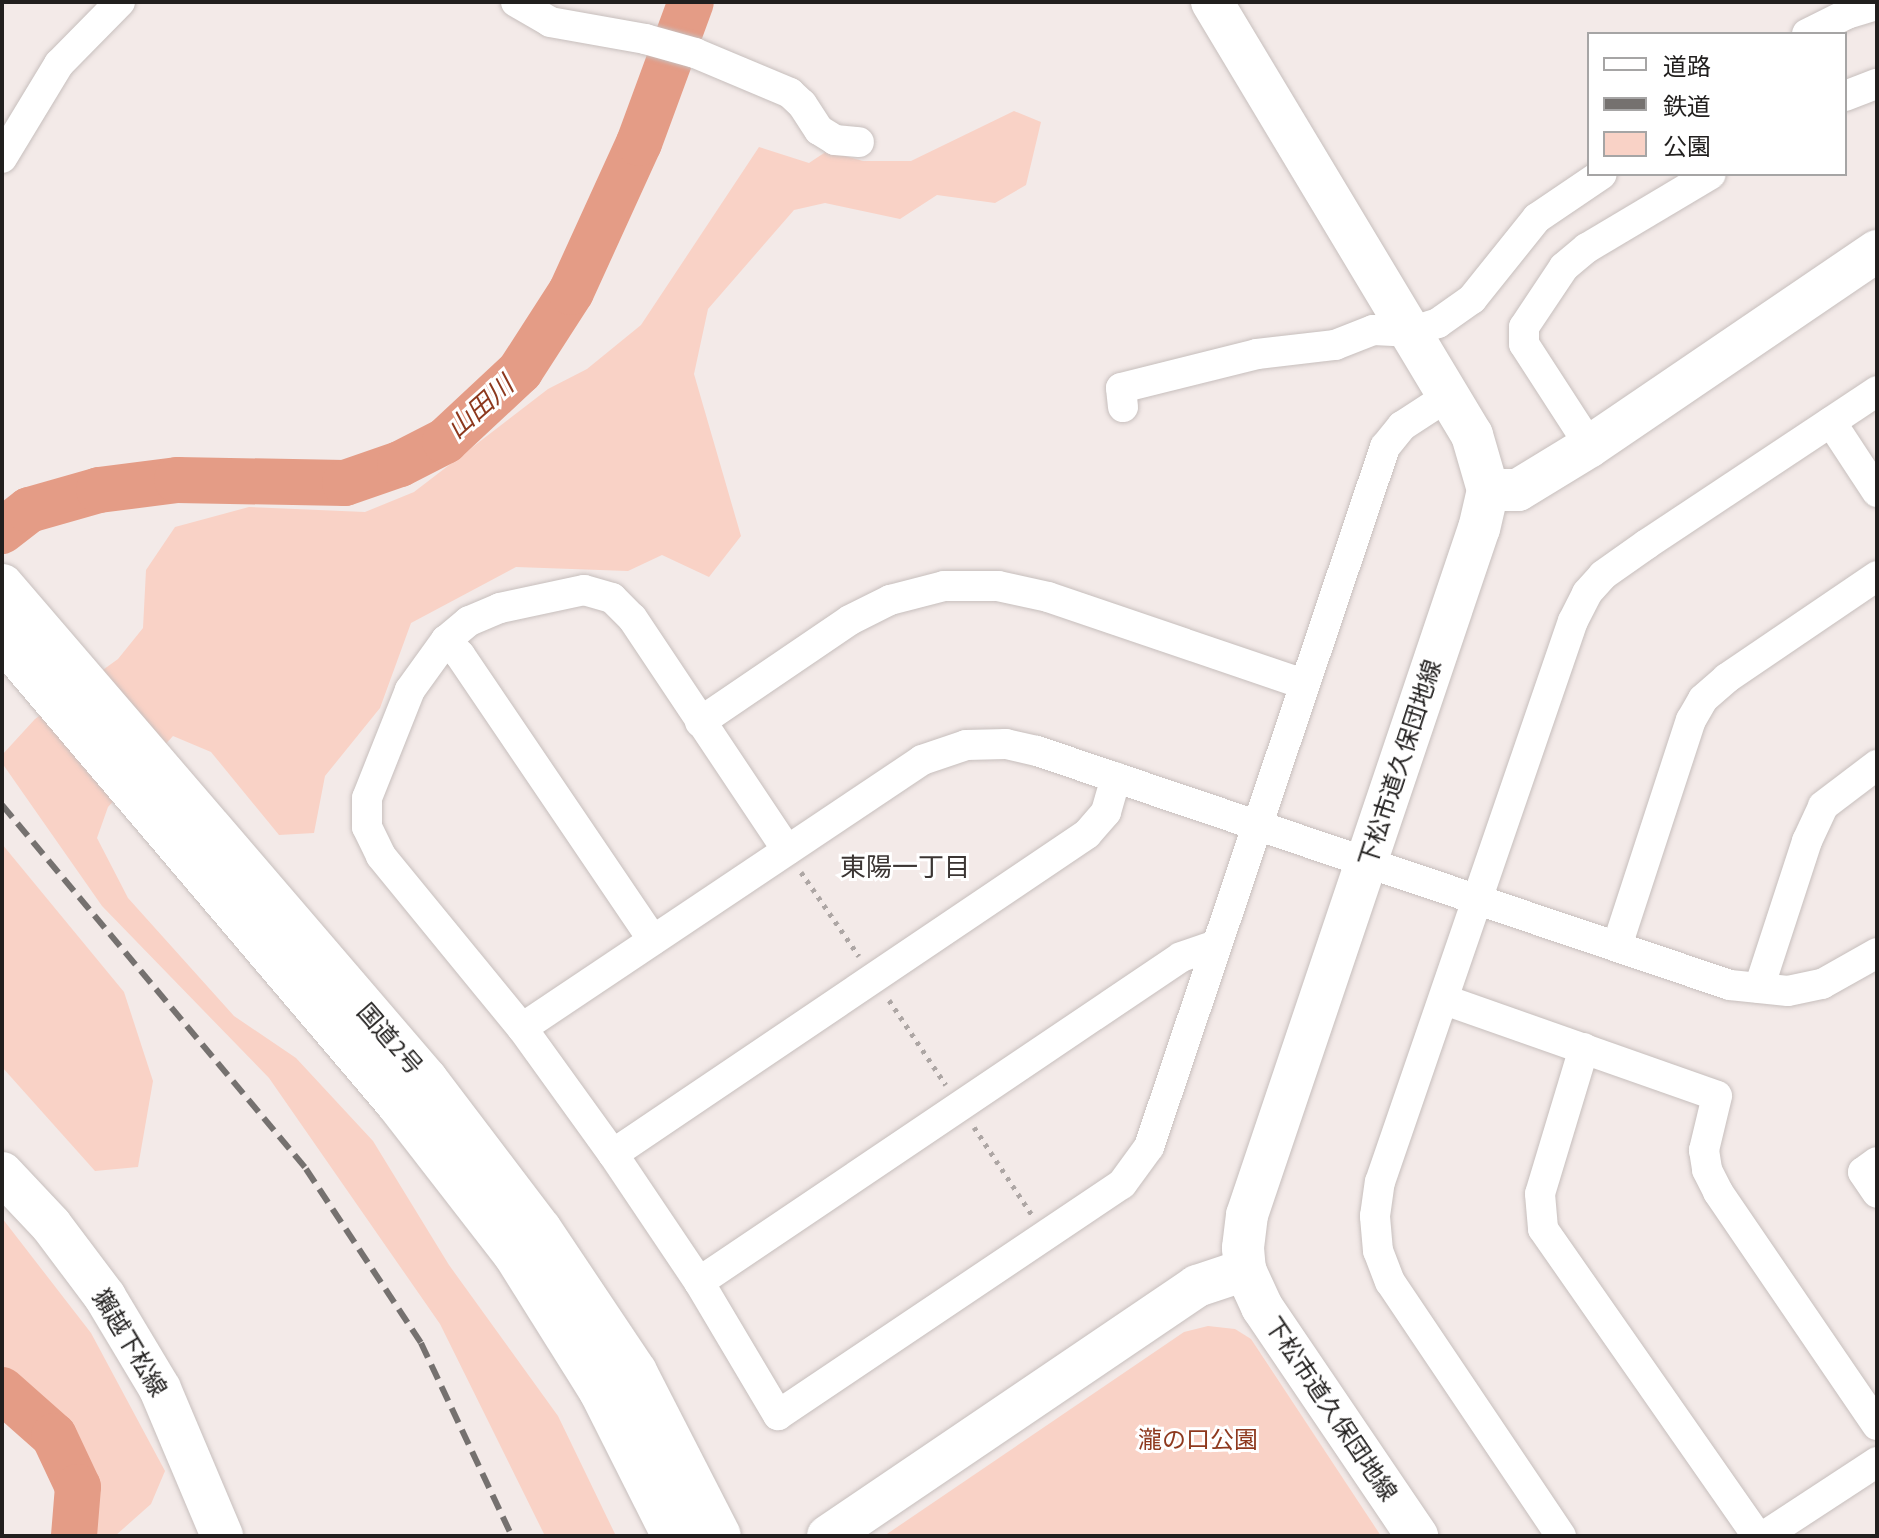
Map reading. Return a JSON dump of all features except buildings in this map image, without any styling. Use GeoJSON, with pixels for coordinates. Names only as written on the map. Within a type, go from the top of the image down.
{"type":"FeatureCollection","features":[{"type":"Feature","properties":{"kind":"highway","name":"国道2号"},"geometry":{"type":"LineString","coordinates":[[2,586],[159,795],[515,1254],[601,1391],[674,1536]]}},
{"type":"Feature","properties":{"kind":"highway","name":"国道2号"},"geometry":{"type":"LineString","coordinates":[[2,637],[159,795],[426,1080],[540,1230],[635,1372],[719,1536]]}},
{"type":"Feature","properties":{"kind":"street"},"geometry":{"type":"LineString","coordinates":[[2,158],[59,64],[120,2]]}},
{"type":"Feature","properties":{"kind":"street"},"geometry":{"type":"LineString","coordinates":[[516,2],[550,22],[695,53],[790,93],[819,130],[835,140],[859,142]]}},
{"type":"Feature","properties":{"kind":"street","name":"下松市道久保団地線"},"geometry":{"type":"LineString","coordinates":[[1212,2],[1472,435],[1488,490],[1479,528],[1247,1215],[1245,1270],[1262,1307],[1417,1536]]}},
{"type":"Feature","properties":{"kind":"street"},"geometry":{"type":"LineString","coordinates":[[1811,32],[1847,14],[1877,5]]}},
{"type":"Feature","properties":{"kind":"street"},"geometry":{"type":"LineString","coordinates":[[1847,95],[1877,84]]}},
{"type":"Feature","properties":{"kind":"street"},"geometry":{"type":"LineString","coordinates":[[1123,407],[1121,388],[1257,354],[1335,345],[1373,330],[1409,332],[1438,323],[1472,299],[1537,218],[1599,176]]}},
{"type":"Feature","properties":{"kind":"street"},"geometry":{"type":"LineString","coordinates":[[1590,446],[1524,344],[1524,327],[1564,267],[1587,248],[1708,176]]}},
{"type":"Feature","properties":{"kind":"street"},"geometry":{"type":"LineString","coordinates":[[1488,490],[1518,490],[1590,446],[1877,251]]}},
{"type":"Feature","properties":{"kind":"street"},"geometry":{"type":"LineString","coordinates":[[1561,1536],[1390,1282],[1378,1251],[1375,1216],[1380,1182],[1573,621],[1587,593],[1603,575],[1647,544],[1877,391]]}},
{"type":"Feature","properties":{"kind":"street"},"geometry":{"type":"LineString","coordinates":[[787,850],[632,618],[612,598],[584,590],[500,608],[469,621],[446,640],[410,690],[367,798],[367,827],[381,856],[522,1028],[613,1154],[699,1282],[778,1415],[1122,1184],[1149,1147],[1215,945],[1260,826],[1304,684],[1385,447],[1402,426],[1448,396]]}},
{"type":"Feature","properties":{"kind":"street"},"geometry":{"type":"LineString","coordinates":[[1831,422],[1877,492]]}},
{"type":"Feature","properties":{"kind":"street"},"geometry":{"type":"LineString","coordinates":[[1617,946],[1691,720],[1703,699],[1727,678],[1877,576]]}},
{"type":"Feature","properties":{"kind":"street"},"geometry":{"type":"LineString","coordinates":[[700,722],[850,620],[890,600],[944,586],[998,586],[1048,597],[1304,684]]}},
{"type":"Feature","properties":{"kind":"street"},"geometry":{"type":"LineString","coordinates":[[446,640],[460,655],[653,940]]}},
{"type":"Feature","properties":{"kind":"street"},"geometry":{"type":"LineString","coordinates":[[522,1028],[922,760],[966,745],[1006,744],[1116,777],[1730,985],[1788,991],[1822,984],[1877,953]]}},
{"type":"Feature","properties":{"kind":"street"},"geometry":{"type":"LineString","coordinates":[[1759,988],[1807,841],[1823,806],[1877,765]]}},
{"type":"Feature","properties":{"kind":"street"},"geometry":{"type":"LineString","coordinates":[[613,1154],[1087,834],[1106,812],[1116,777]]}},
{"type":"Feature","properties":{"kind":"street"},"geometry":{"type":"LineString","coordinates":[[699,1282],[1181,957],[1215,945]]}},
{"type":"Feature","properties":{"kind":"street"},"geometry":{"type":"LineString","coordinates":[[1445,1000],[1717,1096],[1704,1150],[1707,1170],[1718,1192],[1877,1425]]}},
{"type":"Feature","properties":{"kind":"street"},"geometry":{"type":"LineString","coordinates":[[1584,1048],[1540,1194],[1543,1229],[1757,1536]]}},
{"type":"Feature","properties":{"kind":"street"},"geometry":{"type":"LineString","coordinates":[[1877,1162],[1863,1172],[1877,1193]]}},
{"type":"Feature","properties":{"kind":"street","name":"獺越下松線"},"geometry":{"type":"LineString","coordinates":[[2,1173],[51,1225],[105,1297],[160,1389],[222,1536]]}},
{"type":"Feature","properties":{"kind":"street"},"geometry":{"type":"LineString","coordinates":[[828,1536],[1197,1286],[1245,1270]]}},
{"type":"Feature","properties":{"kind":"street"},"geometry":{"type":"LineString","coordinates":[[1764,1536],[1877,1462]]}},
{"type":"Feature","properties":{"kind":"path"},"geometry":{"type":"LineString","coordinates":[[787,850],[1046,1236]]}},
{"type":"Feature","properties":{"kind":"green space"},"geometry":{"type":"Polygon","coordinates":[[[1014,111],[1041,122],[1026,185],[995,203],[937,195],[900,219],[825,203],[794,210],[708,309],[694,374],[741,536],[709,577],[662,555],[628,571],[516,567],[411,623],[380,708],[325,776],[314,833],[279,835],[211,752],[173,736],[108,807],[97,838],[128,898],[234,1016],[296,1058],[373,1141],[449,1265],[558,1416],[616,1536],[545,1536],[440,1324],[269,1078],[102,906],[2,763],[2,755],[35,719],[118,659],[143,628],[146,570],[175,527],[249,507],[365,512],[414,492],[548,389],[587,369],[641,325],[759,147],[809,163],[827,151],[863,161],[911,161],[1014,111]]]}},
{"type":"Feature","properties":{"kind":"green space"},"geometry":{"type":"Polygon","coordinates":[[[2,844],[124,992],[153,1081],[138,1167],[95,1171],[2,1067],[2,844]]]}},
{"type":"Feature","properties":{"kind":"green space"},"geometry":{"type":"Polygon","coordinates":[[[2,1218],[91,1333],[165,1471],[151,1504],[115,1536],[85,1536],[84,1479],[47,1420],[2,1383],[2,1218]]]}},
{"type":"Feature","properties":{"kind":"green space","name":"瀧の口公園"},"geometry":{"type":"Polygon","coordinates":[[[1208,1326],[1235,1329],[1251,1339],[1381,1536],[884,1536],[1184,1332],[1208,1326]]]}},
{"type":"Feature","properties":{"kind":"waterway","name":"山田川"},"geometry":{"type":"LineString","coordinates":[[2,531],[29,510],[99,490],[177,480],[345,483],[400,464],[445,441],[520,371],[571,292],[639,143],[691,2]]}},
{"type":"Feature","properties":{"kind":"waterway","name":"山田川"},"geometry":{"type":"LineString","coordinates":[[2,1390],[54,1436],[78,1487],[74,1536]]}},
{"type":"Feature","properties":{"kind":"railway"},"geometry":{"type":"LineString","coordinates":[[2,805],[306,1169],[421,1343],[512,1536]]}},
{"type":"Feature","properties":{"kind":"district","name":"東陽一丁目"},"geometry":{"type":"Point","coordinates":[905,867]}}]}
